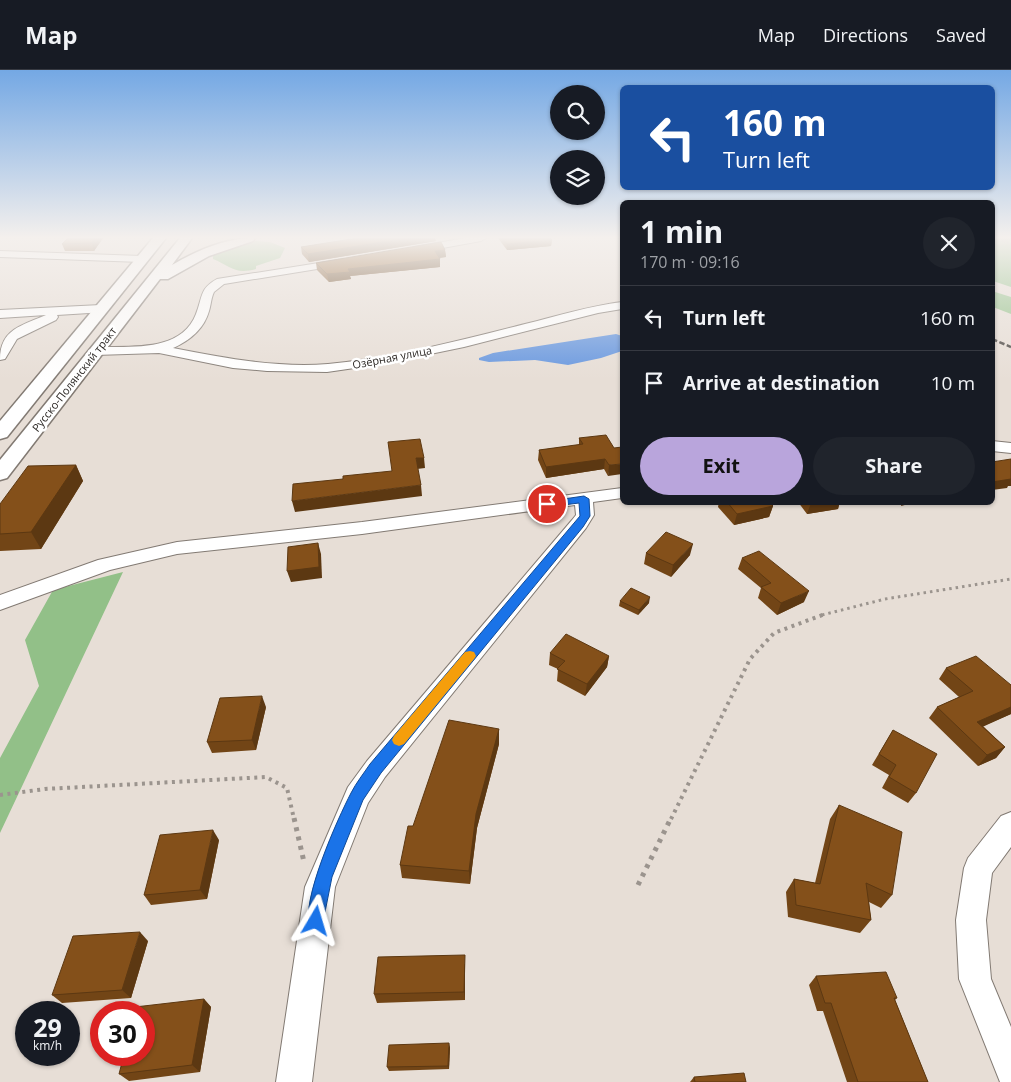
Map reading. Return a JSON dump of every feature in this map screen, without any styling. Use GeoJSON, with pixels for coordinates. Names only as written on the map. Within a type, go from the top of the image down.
{"type":"FeatureCollection","features":[{"type":"Feature","properties":{"kind":"main road","name":"Русско-Полянский тракт"},"geometry":{"type":"LineString","coordinates":[[0,433],[120,285]]}},
{"type":"Feature","properties":{"kind":"main road","name":"Русско-Полянский тракт"},"geometry":{"type":"LineString","coordinates":[[0,474],[147,285]]}},
{"type":"Feature","properties":{"kind":"main road"},"geometry":{"type":"LineString","coordinates":[[138,296],[151,285]]}},
{"type":"Feature","properties":{"kind":"street","name":"Озёрная улица"},"geometry":{"type":"LineString","coordinates":[[159,349],[182,339],[197,324],[203,312],[206,293],[213,285]]}},
{"type":"Feature","properties":{"kind":"street","name":"Озёрная улица"},"geometry":{"type":"LineString","coordinates":[[96,351],[159,349],[234,364],[267,368],[335,367],[382,360],[464,343],[580,314],[620,306]]}},
{"type":"Feature","properties":{"kind":"street"},"geometry":{"type":"LineString","coordinates":[[0,314],[101,309]]}},
{"type":"Feature","properties":{"kind":"street"},"geometry":{"type":"LineString","coordinates":[[0,356],[12,337],[21,331],[70,311]]}},
{"type":"Feature","properties":{"kind":"street"},"geometry":{"type":"LineString","coordinates":[[995,446],[1011,448]]}},
{"type":"Feature","properties":{"kind":"street"},"geometry":{"type":"LineString","coordinates":[[0,603],[105,565],[177,548],[362,528],[620,493]]}},
{"type":"Feature","properties":{"kind":"street"},"geometry":{"type":"LineString","coordinates":[[294,1082],[320,888],[339,838],[362,789],[376,769],[579,524],[585,516],[584,499]]}},
{"type":"Feature","properties":{"kind":"street"},"geometry":{"type":"LineString","coordinates":[[1011,825],[978,868],[971,920],[975,979],[1011,1070]]}},
{"type":"Feature","properties":{"kind":"path"},"geometry":{"type":"LineString","coordinates":[[638,885],[750,659],[774,633],[832,611],[885,599],[1011,579]]}},
{"type":"Feature","properties":{"kind":"path"},"geometry":{"type":"LineString","coordinates":[[0,796],[45,789],[266,778],[287,788],[307,874],[320,888]]}},
{"type":"Feature","properties":{"kind":"green space"},"geometry":{"type":"Polygon","coordinates":[[[995,292],[1011,297],[1011,314],[995,308],[995,292]]]}},
{"type":"Feature","properties":{"kind":"green space"},"geometry":{"type":"Polygon","coordinates":[[[123,572],[0,833],[0,758],[39,686],[25,640],[53,590],[123,572]]]}},
{"type":"Feature","properties":{"kind":"water"},"geometry":{"type":"Polygon","coordinates":[[[616,334],[620,335],[620,352],[568,365],[535,360],[489,362],[479,360],[479,358],[493,353],[616,334]]]}},
{"type":"Feature","properties":{"kind":"building"},"geometry":{"type":"Polygon","coordinates":[[[606,435],[614,448],[620,447],[620,464],[609,465],[605,459],[546,467],[539,450],[583,444],[579,438],[606,435]]]}},
{"type":"Feature","properties":{"kind":"building"},"geometry":{"type":"Polygon","coordinates":[[[420,439],[424,458],[416,458],[421,485],[292,501],[293,484],[343,479],[343,476],[392,471],[388,442],[420,439]]]}},
{"type":"Feature","properties":{"kind":"building"},"geometry":{"type":"Polygon","coordinates":[[[1011,459],[1011,479],[995,482],[995,462],[1011,459]]]}},
{"type":"Feature","properties":{"kind":"building"},"geometry":{"type":"Polygon","coordinates":[[[76,465],[31,532],[0,534],[0,504],[28,466],[76,465]]]}},
{"type":"Feature","properties":{"kind":"building"},"geometry":{"type":"Polygon","coordinates":[[[730,505],[773,506],[737,514],[730,505]]]}},
{"type":"Feature","properties":{"kind":"building"},"geometry":{"type":"Polygon","coordinates":[[[666,532],[693,544],[673,565],[646,553],[666,532]]]}},
{"type":"Feature","properties":{"kind":"building"},"geometry":{"type":"Polygon","coordinates":[[[318,543],[319,567],[287,571],[288,547],[318,543]]]}},
{"type":"Feature","properties":{"kind":"building"},"geometry":{"type":"Polygon","coordinates":[[[759,551],[809,591],[781,603],[761,587],[771,583],[742,558],[759,551]]]}},
{"type":"Feature","properties":{"kind":"building"},"geometry":{"type":"Polygon","coordinates":[[[631,588],[650,597],[639,610],[620,601],[631,588]]]}},
{"type":"Feature","properties":{"kind":"building"},"geometry":{"type":"Polygon","coordinates":[[[566,634],[609,656],[587,684],[557,669],[565,661],[550,653],[566,634]]]}},
{"type":"Feature","properties":{"kind":"building"},"geometry":{"type":"Polygon","coordinates":[[[976,656],[1011,685],[1011,707],[977,722],[1005,747],[987,755],[937,707],[973,691],[946,668],[976,656]]]}},
{"type":"Feature","properties":{"kind":"building"},"geometry":{"type":"Polygon","coordinates":[[[262,696],[252,740],[207,742],[220,698],[262,696]]]}},
{"type":"Feature","properties":{"kind":"building"},"geometry":{"type":"Polygon","coordinates":[[[449,720],[499,729],[476,814],[469,871],[400,865],[408,826],[413,826],[449,720]]]}},
{"type":"Feature","properties":{"kind":"building"},"geometry":{"type":"Polygon","coordinates":[[[893,730],[937,754],[916,793],[889,777],[896,765],[879,754],[893,730]]]}},
{"type":"Feature","properties":{"kind":"building"},"geometry":{"type":"Polygon","coordinates":[[[839,805],[902,832],[892,895],[866,883],[871,920],[796,905],[794,879],[820,884],[839,805]]]}},
{"type":"Feature","properties":{"kind":"building"},"geometry":{"type":"Polygon","coordinates":[[[213,830],[200,890],[144,895],[160,835],[213,830]]]}},
{"type":"Feature","properties":{"kind":"building"},"geometry":{"type":"Polygon","coordinates":[[[140,932],[122,990],[52,995],[73,936],[140,932]]]}},
{"type":"Feature","properties":{"kind":"building"},"geometry":{"type":"Polygon","coordinates":[[[465,955],[464,992],[374,994],[378,957],[465,955]]]}},
{"type":"Feature","properties":{"kind":"building"},"geometry":{"type":"Polygon","coordinates":[[[886,972],[897,998],[894,998],[928,1082],[858,1082],[831,1003],[825,1003],[816,976],[886,972]]]}},
{"type":"Feature","properties":{"kind":"building"},"geometry":{"type":"Polygon","coordinates":[[[204,999],[192,1065],[119,1074],[121,1066],[155,1066],[155,1005],[204,999]]]}},
{"type":"Feature","properties":{"kind":"building"},"geometry":{"type":"Polygon","coordinates":[[[449,1043],[448,1066],[387,1067],[389,1045],[449,1043]]]}},
{"type":"Feature","properties":{"kind":"building"},"geometry":{"type":"Polygon","coordinates":[[[744,1073],[746,1082],[695,1082],[694,1077],[744,1073]]]}},
{"type":"Feature","properties":{"kind":"railway"},"geometry":{"type":"LineString","coordinates":[[995,340],[1011,347]]}},
{"type":"Feature","properties":{"kind":"slow traffic"},"geometry":{"type":"LineString","coordinates":[[399,740],[470,656]]}},
{"type":"Feature","properties":{"kind":"route"},"geometry":{"type":"LineString","coordinates":[[316,921],[320,888],[327,866],[357,796],[376,769],[585,516],[584,499],[547,504]]}}]}
